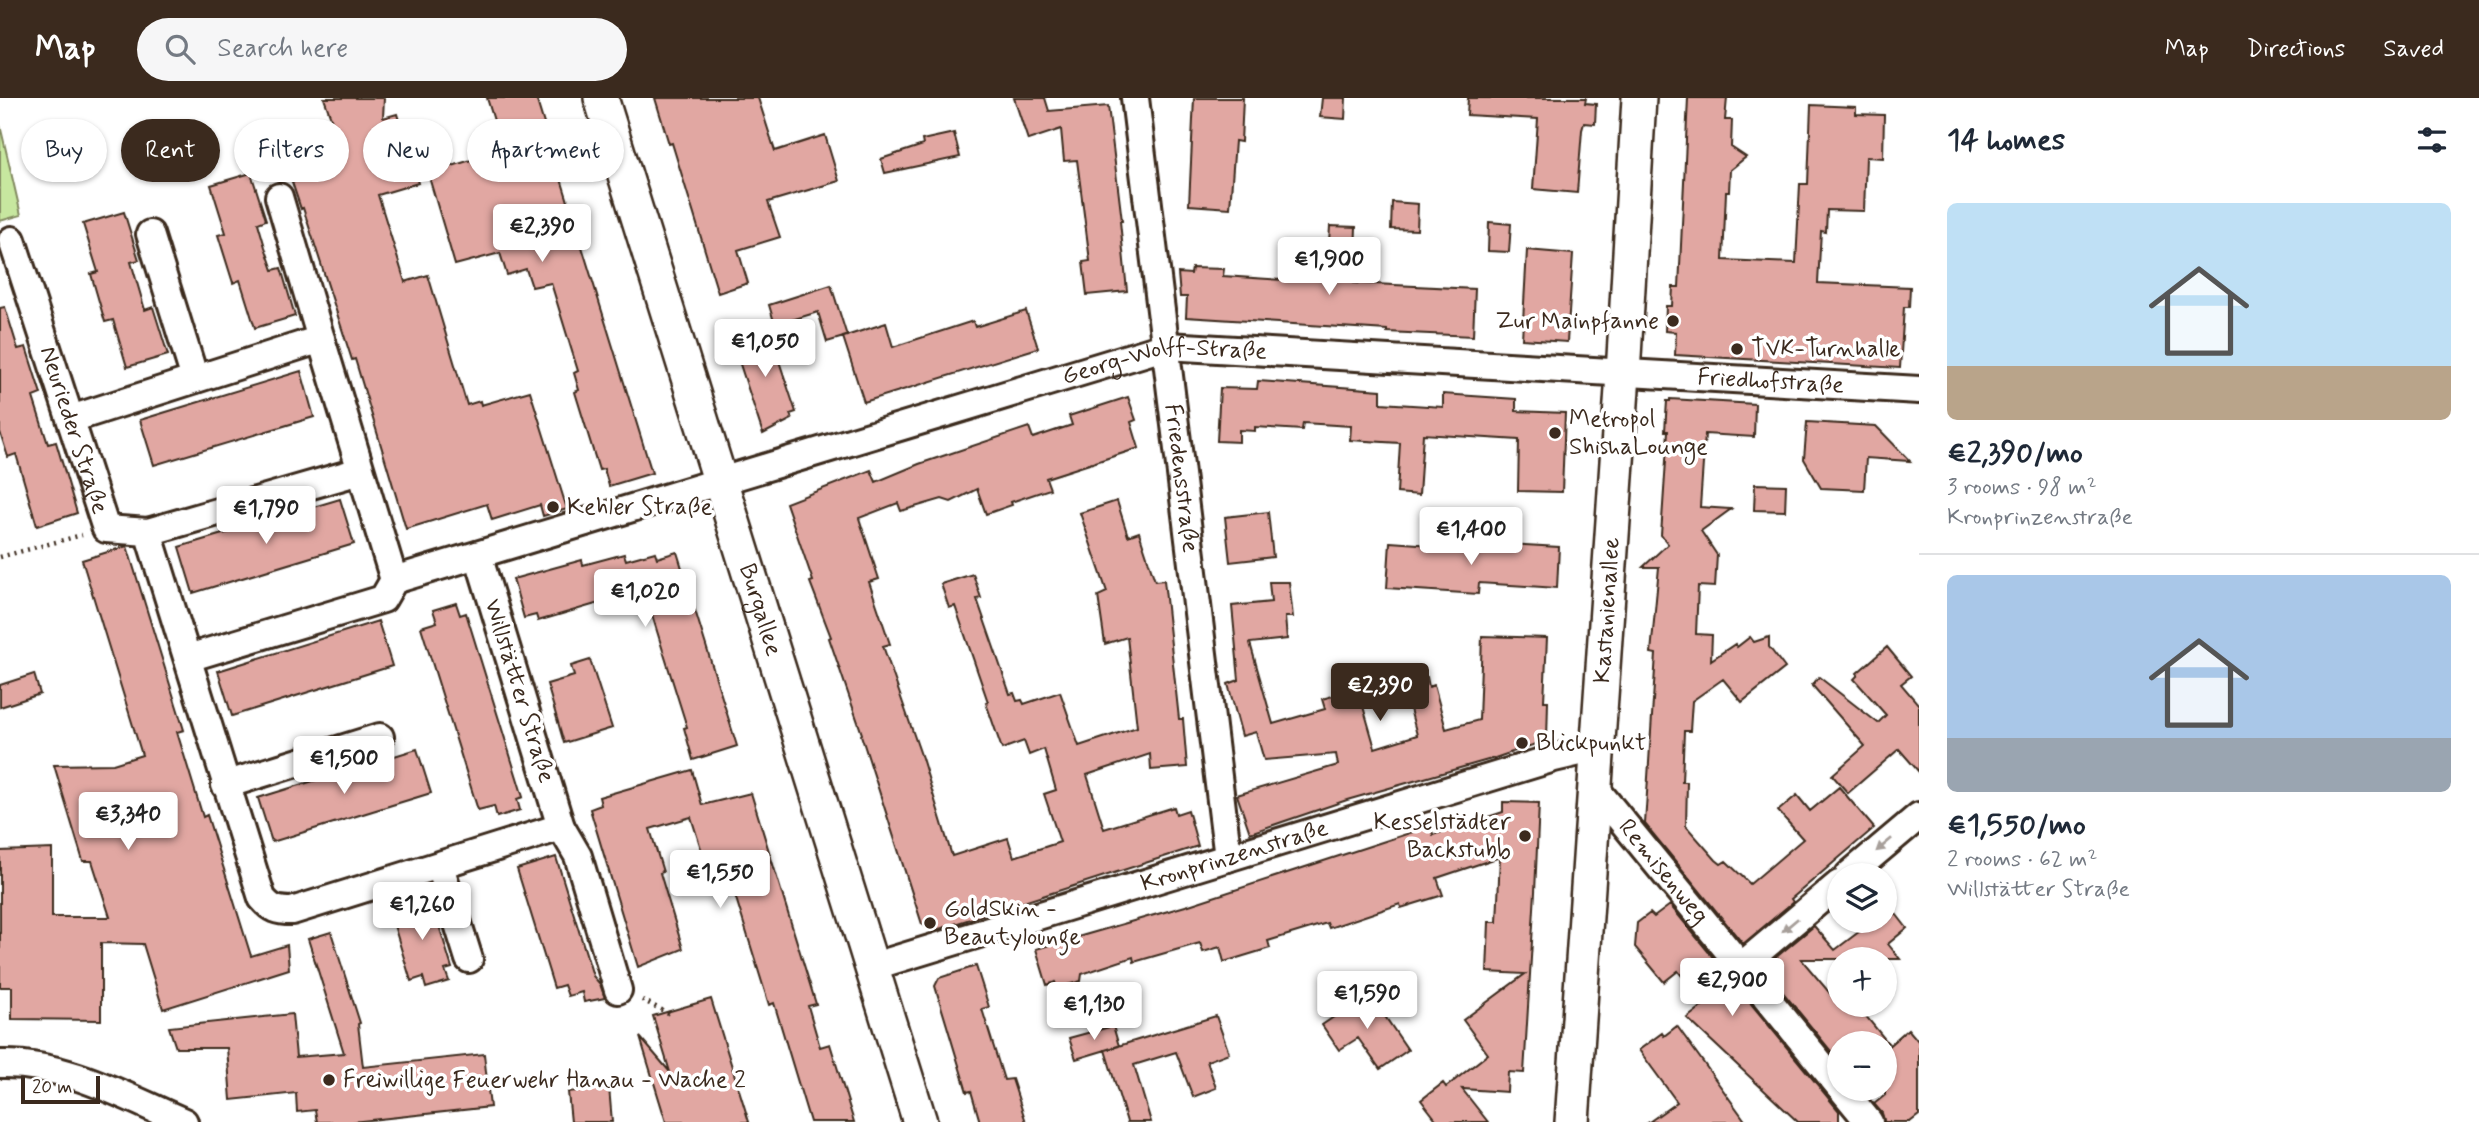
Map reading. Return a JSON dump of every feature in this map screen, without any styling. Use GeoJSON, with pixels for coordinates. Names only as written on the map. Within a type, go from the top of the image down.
{"type":"FeatureCollection","features":[{"type":"Feature","properties":{"kind":"street","name":"Burgallee"},"geometry":{"type":"LineString","coordinates":[[601,98],[920,1122]]}},
{"type":"Feature","properties":{"kind":"street","name":"Friedensstraße"},"geometry":{"type":"LineString","coordinates":[[1135,98],[1228,858]]}},
{"type":"Feature","properties":{"kind":"street","name":"Kastanienallee"},"geometry":{"type":"LineString","coordinates":[[1572,1122],[1639,98]]}},
{"type":"Feature","properties":{"kind":"street"},"geometry":{"type":"LineString","coordinates":[[279,197],[394,580]]}},
{"type":"Feature","properties":{"kind":"street"},"geometry":{"type":"LineString","coordinates":[[150,234],[195,379]]}},
{"type":"Feature","properties":{"kind":"street","name":"Neurieder Straße"},"geometry":{"type":"LineString","coordinates":[[12,240],[106,529],[148,532]]}},
{"type":"Feature","properties":{"kind":"street"},"geometry":{"type":"LineString","coordinates":[[71,419],[321,339]]}},
{"type":"Feature","properties":{"kind":"street","name":"Georg-Wolff-Straße"},"geometry":{"type":"LineString","coordinates":[[721,481],[1167,346],[1623,374]]}},
{"type":"Feature","properties":{"kind":"street","name":"Friedhofstraße"},"geometry":{"type":"LineString","coordinates":[[1623,374],[1919,390]]}},
{"type":"Feature","properties":{"kind":"street"},"geometry":{"type":"LineString","coordinates":[[360,471],[148,532],[262,898],[269,907],[279,911],[292,911],[561,827]]}},
{"type":"Feature","properties":{"kind":"street"},"geometry":{"type":"LineString","coordinates":[[188,658],[383,599],[394,580],[721,481]]}},
{"type":"Feature","properties":{"kind":"street","name":"Willstätter Straße"},"geometry":{"type":"LineString","coordinates":[[478,555],[561,827],[578,856],[618,990]]}},
{"type":"Feature","properties":{"kind":"street"},"geometry":{"type":"LineString","coordinates":[[225,785],[380,737]]}},
{"type":"Feature","properties":{"kind":"street","name":"Kronprinzenstraße"},"geometry":{"type":"LineString","coordinates":[[871,967],[1541,762],[1597,748]]}},
{"type":"Feature","properties":{"kind":"street","name":"Remisenweg"},"geometry":{"type":"LineString","coordinates":[[1595,788],[1827,1071]]}},
{"type":"Feature","properties":{"kind":"street"},"geometry":{"type":"LineString","coordinates":[[1863,863],[1919,816]]}},
{"type":"Feature","properties":{"kind":"street"},"geometry":{"type":"LineString","coordinates":[[440,866],[469,959]]}},
{"type":"Feature","properties":{"kind":"street"},"geometry":{"type":"LineString","coordinates":[[1740,967],[1827,894]]}},
{"type":"Feature","properties":{"kind":"street"},"geometry":{"type":"LineString","coordinates":[[0,1064],[22,1064],[61,1071],[184,1122]]}},
{"type":"Feature","properties":{"kind":"street","name":"Remisenweg"},"geometry":{"type":"LineString","coordinates":[[1852,1101],[1869,1122]]}},
{"type":"Feature","properties":{"kind":"path"},"geometry":{"type":"LineString","coordinates":[[0,557],[106,529]]}},
{"type":"Feature","properties":{"kind":"path"},"geometry":{"type":"LineString","coordinates":[[618,990],[672,1015]]}},
{"type":"Feature","properties":{"kind":"green space"},"geometry":{"type":"Polygon","coordinates":[[[0,125],[21,215],[0,221],[0,125]]]}},
{"type":"Feature","properties":{"kind":"building"},"geometry":{"type":"Polygon","coordinates":[[[324,98],[384,98],[383,118],[397,114],[399,119],[363,119],[363,182],[418,182],[378,195],[405,282],[428,275],[467,405],[480,401],[481,405],[530,391],[567,509],[543,516],[540,505],[492,520],[487,504],[406,529],[355,359],[352,360],[303,208],[301,209],[292,182],[349,182],[349,119],[331,119],[324,98]]]}},
{"type":"Feature","properties":{"kind":"building"},"geometry":{"type":"Polygon","coordinates":[[[487,98],[536,98],[542,119],[493,119],[487,98]]]}},
{"type":"Feature","properties":{"kind":"building"},"geometry":{"type":"Polygon","coordinates":[[[655,98],[758,98],[775,151],[825,135],[839,181],[768,202],[780,237],[738,250],[748,283],[718,293],[672,143],[669,144],[655,98]]]}},
{"type":"Feature","properties":{"kind":"building"},"geometry":{"type":"Polygon","coordinates":[[[1014,98],[1045,98],[1049,111],[1108,106],[1122,221],[1127,291],[1087,295],[1083,262],[1090,261],[1077,160],[1064,161],[1061,129],[1028,140],[1014,98]]]}},
{"type":"Feature","properties":{"kind":"building"},"geometry":{"type":"Polygon","coordinates":[[[1194,98],[1243,98],[1241,142],[1235,141],[1230,208],[1189,205],[1194,98]]]}},
{"type":"Feature","properties":{"kind":"building"},"geometry":{"type":"Polygon","coordinates":[[[1322,98],[1346,98],[1345,119],[1320,117],[1322,98]]]}},
{"type":"Feature","properties":{"kind":"building"},"geometry":{"type":"Polygon","coordinates":[[[1468,98],[1586,98],[1585,103],[1596,104],[1595,124],[1584,123],[1582,130],[1577,193],[1533,189],[1538,119],[1467,115],[1468,98]]]}},
{"type":"Feature","properties":{"kind":"building"},"geometry":{"type":"Polygon","coordinates":[[[1688,98],[1727,98],[1725,120],[1732,120],[1731,147],[1746,157],[1730,170],[1729,192],[1726,192],[1723,260],[1796,263],[1800,184],[1808,184],[1811,105],[1856,107],[1856,114],[1884,115],[1883,158],[1866,157],[1864,211],[1827,210],[1826,232],[1821,231],[1818,283],[1910,287],[1909,307],[1904,307],[1900,368],[1675,355],[1676,332],[1665,331],[1666,306],[1672,306],[1673,287],[1679,287],[1688,98]]]}},
{"type":"Feature","properties":{"kind":"building"},"geometry":{"type":"Polygon","coordinates":[[[954,133],[960,157],[885,173],[881,159],[923,145],[922,140],[954,133]]]}},
{"type":"Feature","properties":{"kind":"building"},"geometry":{"type":"Polygon","coordinates":[[[467,161],[467,182],[562,182],[652,473],[609,486],[604,469],[599,470],[575,392],[579,390],[574,373],[578,371],[551,283],[532,287],[526,269],[507,275],[500,253],[455,265],[430,182],[453,182],[453,166],[467,161]]]}},
{"type":"Feature","properties":{"kind":"building"},"geometry":{"type":"Polygon","coordinates":[[[234,178],[234,182],[254,182],[266,220],[258,223],[265,247],[273,270],[281,268],[295,316],[255,328],[240,280],[233,283],[218,235],[226,233],[211,185],[234,178]]]}},
{"type":"Feature","properties":{"kind":"building"},"geometry":{"type":"Polygon","coordinates":[[[1392,202],[1418,204],[1417,230],[1391,229],[1392,202]]]}},
{"type":"Feature","properties":{"kind":"building"},"geometry":{"type":"Polygon","coordinates":[[[124,212],[139,260],[131,262],[145,310],[153,307],[168,355],[127,367],[113,320],[105,322],[91,274],[98,272],[83,224],[124,212]]]}},
{"type":"Feature","properties":{"kind":"building"},"geometry":{"type":"Polygon","coordinates":[[[1489,222],[1511,224],[1509,252],[1488,251],[1489,222]]]}},
{"type":"Feature","properties":{"kind":"building"},"geometry":{"type":"Polygon","coordinates":[[[1330,226],[1356,227],[1354,283],[1475,289],[1473,336],[1186,317],[1187,297],[1180,297],[1178,273],[1191,274],[1192,268],[1224,269],[1223,276],[1282,280],[1284,254],[1328,258],[1330,226]]]}},
{"type":"Feature","properties":{"kind":"building"},"geometry":{"type":"Polygon","coordinates":[[[1527,250],[1573,254],[1567,342],[1522,339],[1527,250]]]}},
{"type":"Feature","properties":{"kind":"building"},"geometry":{"type":"Polygon","coordinates":[[[831,285],[847,336],[827,342],[818,312],[775,325],[769,305],[831,285]]]}},
{"type":"Feature","properties":{"kind":"building"},"geometry":{"type":"Polygon","coordinates":[[[5,307],[18,349],[26,347],[41,394],[33,397],[48,444],[56,442],[77,513],[37,526],[16,454],[8,457],[0,432],[0,308],[5,307]]]}},
{"type":"Feature","properties":{"kind":"building"},"geometry":{"type":"Polygon","coordinates":[[[1026,311],[1038,348],[864,402],[843,337],[886,323],[893,347],[973,321],[975,327],[1026,311]]]}},
{"type":"Feature","properties":{"kind":"building"},"geometry":{"type":"Polygon","coordinates":[[[768,328],[796,412],[790,414],[792,419],[763,434],[732,340],[768,328]]]}},
{"type":"Feature","properties":{"kind":"building"},"geometry":{"type":"Polygon","coordinates":[[[301,371],[314,417],[154,465],[140,420],[301,371]]]}},
{"type":"Feature","properties":{"kind":"building"},"geometry":{"type":"Polygon","coordinates":[[[1258,381],[1381,390],[1381,403],[1443,407],[1443,394],[1516,399],[1516,411],[1565,413],[1562,492],[1518,491],[1519,440],[1423,434],[1419,495],[1397,493],[1400,443],[1350,440],[1351,426],[1303,423],[1302,430],[1255,427],[1255,431],[1239,430],[1239,442],[1217,441],[1220,388],[1257,389],[1258,381]]]}},
{"type":"Feature","properties":{"kind":"building"},"geometry":{"type":"Polygon","coordinates":[[[1128,397],[1136,420],[1131,422],[1139,448],[1046,478],[1050,489],[986,514],[977,489],[951,502],[942,499],[901,511],[898,503],[859,518],[879,579],[869,582],[890,644],[883,646],[952,856],[1008,838],[1014,857],[1060,842],[1044,794],[1056,790],[1044,749],[1029,755],[1024,741],[1002,749],[955,606],[949,608],[941,584],[973,574],[981,598],[977,599],[1010,694],[1014,693],[1017,701],[1022,700],[1024,704],[1060,692],[1079,746],[1137,727],[1127,637],[1105,644],[1098,596],[1107,592],[1080,513],[1117,501],[1128,536],[1139,532],[1155,581],[1164,580],[1187,767],[1151,770],[1150,754],[1087,775],[1104,829],[1174,807],[1176,814],[1188,810],[1198,846],[933,931],[922,924],[786,503],[871,470],[876,482],[919,464],[1029,427],[1033,438],[1072,425],[1069,416],[1128,397]]]}},
{"type":"Feature","properties":{"kind":"building"},"geometry":{"type":"Polygon","coordinates":[[[1667,401],[1755,404],[1754,437],[1705,434],[1700,507],[1731,509],[1701,531],[1717,555],[1715,587],[1698,586],[1696,634],[1712,635],[1711,660],[1750,637],[1754,642],[1769,637],[1769,647],[1785,668],[1742,702],[1723,679],[1692,701],[1690,731],[1684,731],[1682,782],[1687,782],[1686,826],[1716,860],[1721,864],[1726,861],[1750,884],[1803,839],[1778,811],[1797,795],[1810,811],[1839,787],[1874,828],[1833,863],[1827,863],[1827,868],[1791,899],[1793,902],[1743,944],[1645,824],[1656,654],[1651,653],[1659,567],[1643,567],[1668,544],[1661,535],[1668,431],[1665,431],[1667,401]]]}},
{"type":"Feature","properties":{"kind":"building"},"geometry":{"type":"Polygon","coordinates":[[[1807,422],[1876,426],[1910,461],[1866,458],[1864,490],[1821,488],[1804,459],[1807,422]]]}},
{"type":"Feature","properties":{"kind":"building"},"geometry":{"type":"Polygon","coordinates":[[[1755,484],[1786,485],[1785,511],[1754,510],[1755,484]]]}},
{"type":"Feature","properties":{"kind":"building"},"geometry":{"type":"Polygon","coordinates":[[[340,499],[354,544],[193,593],[179,547],[340,499]]]}},
{"type":"Feature","properties":{"kind":"building"},"geometry":{"type":"Polygon","coordinates":[[[1268,512],[1273,557],[1230,562],[1225,517],[1268,512]]]}},
{"type":"Feature","properties":{"kind":"building"},"geometry":{"type":"Polygon","coordinates":[[[1390,542],[1475,548],[1475,542],[1559,547],[1557,588],[1479,583],[1478,594],[1387,588],[1390,542]]]}},
{"type":"Feature","properties":{"kind":"building"},"geometry":{"type":"Polygon","coordinates":[[[127,546],[184,730],[177,732],[203,817],[207,815],[251,956],[287,945],[289,969],[163,1009],[143,944],[101,943],[101,1020],[12,1019],[12,987],[0,987],[0,851],[52,849],[52,917],[110,917],[92,861],[83,861],[54,765],[113,764],[142,755],[82,560],[127,546]]]}},
{"type":"Feature","properties":{"kind":"building"},"geometry":{"type":"Polygon","coordinates":[[[655,552],[657,558],[677,552],[737,746],[693,760],[684,728],[687,727],[649,605],[645,606],[640,591],[538,621],[536,615],[524,618],[513,579],[582,560],[583,565],[624,554],[626,560],[655,552]]]}},
{"type":"Feature","properties":{"kind":"building"},"geometry":{"type":"Polygon","coordinates":[[[1269,582],[1289,582],[1293,617],[1285,617],[1287,639],[1250,643],[1273,724],[1325,709],[1322,699],[1358,689],[1375,748],[1417,735],[1401,675],[1427,677],[1429,687],[1434,685],[1446,729],[1479,720],[1482,636],[1547,638],[1544,701],[1548,701],[1547,740],[1495,758],[1347,800],[1250,833],[1237,795],[1338,765],[1336,754],[1264,760],[1256,732],[1242,736],[1228,684],[1239,680],[1232,606],[1271,602],[1269,582]]]}},
{"type":"Feature","properties":{"kind":"building"},"geometry":{"type":"Polygon","coordinates":[[[456,603],[460,615],[466,613],[523,797],[517,799],[520,810],[497,817],[494,806],[478,810],[421,627],[437,622],[433,610],[456,603]]]}},
{"type":"Feature","properties":{"kind":"building"},"geometry":{"type":"Polygon","coordinates":[[[378,621],[392,666],[232,716],[218,671],[378,621]]]}},
{"type":"Feature","properties":{"kind":"building"},"geometry":{"type":"Polygon","coordinates":[[[1887,647],[1911,676],[1901,684],[1919,705],[1919,772],[1899,749],[1848,793],[1832,775],[1865,746],[1812,685],[1819,677],[1878,723],[1886,715],[1854,679],[1857,673],[1887,647]]]}},
{"type":"Feature","properties":{"kind":"building"},"geometry":{"type":"Polygon","coordinates":[[[590,660],[612,728],[564,743],[547,684],[574,676],[571,666],[590,660]]]}},
{"type":"Feature","properties":{"kind":"building"},"geometry":{"type":"Polygon","coordinates":[[[34,674],[40,694],[0,707],[0,685],[34,674]]]}},
{"type":"Feature","properties":{"kind":"building"},"geometry":{"type":"Polygon","coordinates":[[[417,749],[431,793],[272,842],[258,798],[417,749]]]}},
{"type":"Feature","properties":{"kind":"building"},"geometry":{"type":"Polygon","coordinates":[[[692,770],[702,805],[751,793],[816,1004],[808,1006],[820,1047],[830,1044],[854,1122],[810,1122],[774,1003],[769,1005],[722,853],[704,858],[691,817],[650,829],[683,949],[638,967],[590,809],[601,805],[599,797],[692,770]]]}},
{"type":"Feature","properties":{"kind":"building"},"geometry":{"type":"Polygon","coordinates":[[[1503,802],[1539,803],[1535,892],[1524,1073],[1508,1072],[1507,1092],[1462,1089],[1488,1122],[1438,1122],[1421,1100],[1443,1083],[1446,1087],[1488,1054],[1463,1020],[1525,974],[1487,972],[1489,922],[1497,922],[1500,857],[1437,878],[1443,895],[1401,908],[1400,904],[1329,928],[1327,923],[1268,941],[1270,948],[1224,962],[1220,947],[1203,952],[1200,943],[1134,962],[1133,957],[1082,974],[1081,981],[1057,988],[1055,982],[1047,985],[1036,949],[1189,905],[1431,826],[1433,835],[1503,812],[1503,802]]]}},
{"type":"Feature","properties":{"kind":"building"},"geometry":{"type":"Polygon","coordinates":[[[556,857],[593,976],[600,984],[605,998],[584,1002],[582,992],[568,996],[564,985],[554,988],[517,869],[556,857]]]}},
{"type":"Feature","properties":{"kind":"building"},"geometry":{"type":"Polygon","coordinates":[[[430,896],[452,968],[445,970],[449,981],[426,988],[423,977],[411,981],[389,909],[430,896]]]}},
{"type":"Feature","properties":{"kind":"building"},"geometry":{"type":"Polygon","coordinates":[[[1670,905],[1827,1096],[1827,1101],[1831,1101],[1839,1111],[1839,1122],[1798,1122],[1687,1018],[1705,1004],[1678,971],[1664,982],[1635,947],[1637,923],[1650,913],[1654,917],[1670,905]]]}},
{"type":"Feature","properties":{"kind":"building"},"geometry":{"type":"Polygon","coordinates":[[[1897,915],[1907,928],[1888,944],[1890,947],[1839,947],[1857,933],[1897,933],[1897,915]]]}},
{"type":"Feature","properties":{"kind":"building"},"geometry":{"type":"Polygon","coordinates":[[[1814,926],[1832,947],[1827,947],[1827,959],[1801,959],[1827,990],[1827,1017],[1867,1017],[1878,1031],[1827,1031],[1827,1046],[1763,968],[1814,926]]]}},
{"type":"Feature","properties":{"kind":"building"},"geometry":{"type":"Polygon","coordinates":[[[331,932],[360,1023],[363,1067],[484,1054],[490,1107],[352,1122],[317,1122],[315,1110],[297,1112],[296,1093],[231,1100],[227,1048],[176,1048],[169,1027],[292,1014],[296,1057],[344,1053],[308,939],[331,932]]]}},
{"type":"Feature","properties":{"kind":"building"},"geometry":{"type":"Polygon","coordinates":[[[976,966],[989,1007],[982,1009],[1004,1080],[1012,1079],[1026,1122],[980,1122],[971,1091],[967,1092],[935,986],[939,978],[976,966]]]}},
{"type":"Feature","properties":{"kind":"building"},"geometry":{"type":"Polygon","coordinates":[[[1369,993],[1408,1050],[1380,1069],[1358,1038],[1339,1050],[1322,1025],[1369,993]]]}},
{"type":"Feature","properties":{"kind":"building"},"geometry":{"type":"Polygon","coordinates":[[[711,999],[749,1122],[666,1122],[640,1037],[670,1072],[653,1016],[711,999]]]}},
{"type":"Feature","properties":{"kind":"building"},"geometry":{"type":"Polygon","coordinates":[[[1216,1016],[1229,1053],[1207,1061],[1216,1088],[1193,1097],[1176,1052],[1134,1065],[1151,1122],[1127,1122],[1105,1050],[1216,1016]]]}},
{"type":"Feature","properties":{"kind":"building"},"geometry":{"type":"Polygon","coordinates":[[[1113,1026],[1119,1046],[1076,1059],[1069,1038],[1113,1026]]]}},
{"type":"Feature","properties":{"kind":"building"},"geometry":{"type":"Polygon","coordinates":[[[1677,1026],[1746,1122],[1649,1122],[1677,1102],[1639,1050],[1677,1026]]]}},
{"type":"Feature","properties":{"kind":"building"},"geometry":{"type":"Polygon","coordinates":[[[1908,1029],[1919,1042],[1919,1115],[1910,1122],[1884,1122],[1882,1113],[1874,1104],[1878,1101],[1897,1101],[1897,1039],[1908,1029]]]}},
{"type":"Feature","properties":{"kind":"building"},"geometry":{"type":"Polygon","coordinates":[[[609,1087],[612,1122],[571,1122],[568,1092],[609,1087]]]}},
{"type":"Feature","properties":{"kind":"place","name":"Zur Mainpfanne"},"geometry":{"type":"Point","coordinates":[1673,321]}},
{"type":"Feature","properties":{"kind":"place","name":"TVK-Turnhalle"},"geometry":{"type":"Point","coordinates":[1737,349]}},
{"type":"Feature","properties":{"kind":"place","name":"Metropol ShishaLounge"},"geometry":{"type":"Point","coordinates":[1555,433]}},
{"type":"Feature","properties":{"kind":"place","name":"Kehler Straße"},"geometry":{"type":"Point","coordinates":[553,507]}},
{"type":"Feature","properties":{"kind":"place","name":"Blickpunkt"},"geometry":{"type":"Point","coordinates":[1522,743]}},
{"type":"Feature","properties":{"kind":"place","name":"Kesselstädter Backstubb"},"geometry":{"type":"Point","coordinates":[1525,836]}},
{"type":"Feature","properties":{"kind":"place","name":"GoldSkin - Beautylounge"},"geometry":{"type":"Point","coordinates":[930,923]}},
{"type":"Feature","properties":{"kind":"place","name":"Freiwillige Feuerwehr Hanau - Wache 2"},"geometry":{"type":"Point","coordinates":[329,1080]}}]}
